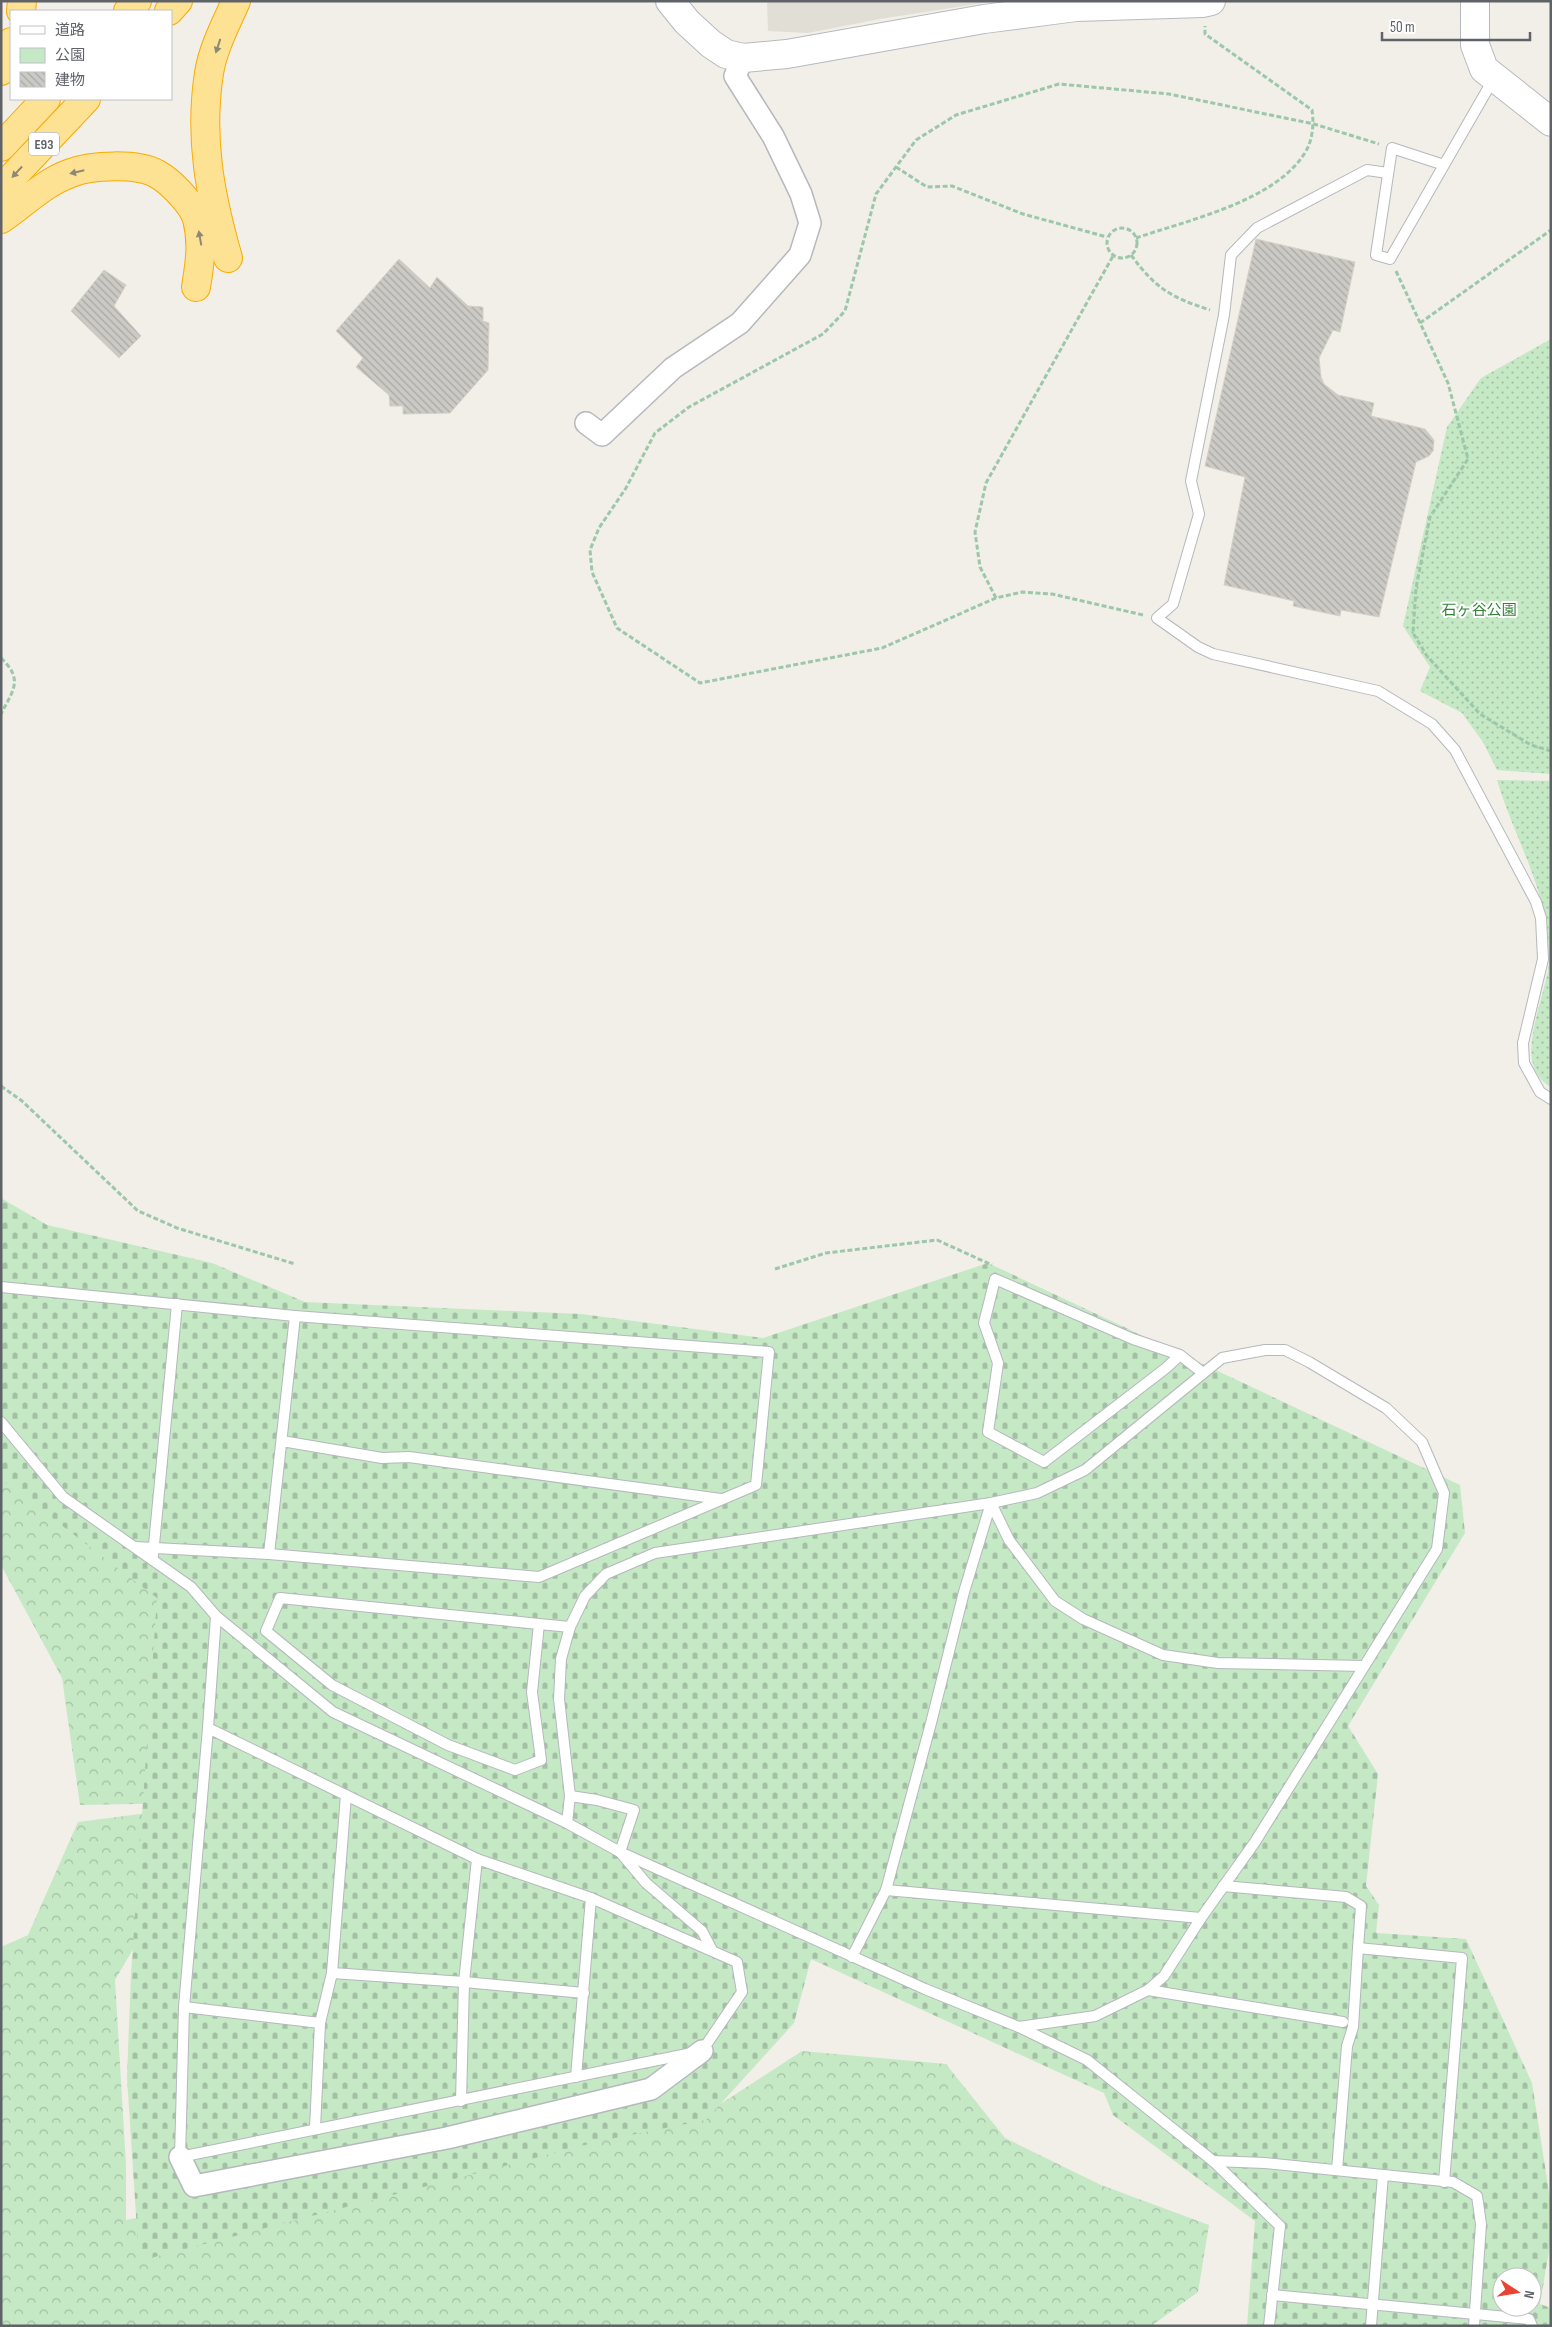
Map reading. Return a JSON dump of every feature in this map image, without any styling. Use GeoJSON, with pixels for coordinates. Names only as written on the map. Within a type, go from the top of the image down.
{"type":"FeatureCollection","features":[{"type":"Feature","properties":{"kind":"highway"},"geometry":{"type":"LineString","coordinates":[[228,258],[213,205],[206,167],[205,129],[210,72],[221,36],[236,1]]}},
{"type":"Feature","properties":{"kind":"highway"},"geometry":{"type":"LineString","coordinates":[[1,71],[10,45]]}},
{"type":"Feature","properties":{"kind":"highway","name":"E93"},"geometry":{"type":"LineString","coordinates":[[1,147],[45,100]]}},
{"type":"Feature","properties":{"kind":"highway","name":"E93"},"geometry":{"type":"LineString","coordinates":[[1,189],[85,100]]}},
{"type":"Feature","properties":{"kind":"highway"},"geometry":{"type":"LineString","coordinates":[[1,219],[41,187],[72,172],[101,167],[129,167],[157,173],[181,194],[196,217],[202,250],[196,287]]}},
{"type":"Feature","properties":{"kind":"street"},"geometry":{"type":"LineString","coordinates":[[670,1],[687,22],[710,44],[726,54],[743,58],[787,54],[1075,4],[1207,2]]}},
{"type":"Feature","properties":{"kind":"street"},"geometry":{"type":"LineString","coordinates":[[1475,1],[1475,45],[1484,69],[1551,122]]}},
{"type":"Feature","properties":{"kind":"street"},"geometry":{"type":"LineString","coordinates":[[586,423],[602,435],[674,368],[740,322],[800,255],[810,223],[801,194],[773,136],[736,76],[743,58]]}},
{"type":"Feature","properties":{"kind":"street"},"geometry":{"type":"LineString","coordinates":[[180,2157],[194,2186],[447,2138],[651,2089],[702,2051]]}},
{"type":"Feature","properties":{"kind":"lane"},"geometry":{"type":"LineString","coordinates":[[1444,165],[1392,148],[1376,255],[1390,259],[1444,165],[1494,77]]}},
{"type":"Feature","properties":{"kind":"lane"},"geometry":{"type":"LineString","coordinates":[[1388,174],[1367,170],[1257,228],[1231,255],[1224,315],[1191,481],[1199,514],[1173,604],[1157,618],[1198,647],[1213,654],[1378,691],[1432,724],[1455,750],[1536,902],[1541,918],[1543,959],[1523,1043],[1523,1053],[1524,1063],[1540,1092],[1551,1099]]}},
{"type":"Feature","properties":{"kind":"lane"},"geometry":{"type":"LineString","coordinates":[[1180,1355],[1166,1368],[1044,1462],[988,1432],[998,1363],[984,1323],[995,1279],[1133,1339],[1180,1355],[1203,1373]]}},
{"type":"Feature","properties":{"kind":"lane"},"geometry":{"type":"LineString","coordinates":[[1,1287],[296,1316],[769,1352],[756,1485],[539,1577],[269,1554],[134,1547]]}},
{"type":"Feature","properties":{"kind":"lane"},"geometry":{"type":"LineString","coordinates":[[152,1560],[177,1304]]}},
{"type":"Feature","properties":{"kind":"lane"},"geometry":{"type":"LineString","coordinates":[[269,1554],[296,1316]]}},
{"type":"Feature","properties":{"kind":"lane"},"geometry":{"type":"LineString","coordinates":[[567,1823],[570,1796],[558,1699],[561,1659],[570,1627],[585,1596],[606,1574],[655,1553],[991,1503],[1037,1493],[1085,1470],[1222,1358],[1265,1350],[1285,1350],[1386,1408],[1422,1442],[1444,1493],[1437,1549],[1255,1842],[1201,1918],[1164,1976],[1148,1990],[1095,2016],[1019,2027]]}},
{"type":"Feature","properties":{"kind":"lane"},"geometry":{"type":"LineString","coordinates":[[1,1422],[63,1497],[191,1587],[216,1616],[333,1712],[567,1823],[620,1852],[852,1957],[1019,2027],[1087,2060],[1213,2161],[1280,2226],[1269,2326]]}},
{"type":"Feature","properties":{"kind":"lane"},"geometry":{"type":"LineString","coordinates":[[282,1441],[382,1458],[409,1457],[723,1499]]}},
{"type":"Feature","properties":{"kind":"lane"},"geometry":{"type":"LineString","coordinates":[[991,1503],[1009,1540],[1055,1601],[1083,1619],[1163,1655],[1218,1663],[1363,1666]]}},
{"type":"Feature","properties":{"kind":"lane"},"geometry":{"type":"LineString","coordinates":[[852,1957],[886,1890],[964,1592],[991,1503]]}},
{"type":"Feature","properties":{"kind":"lane"},"geometry":{"type":"LineString","coordinates":[[540,1624],[532,1692],[541,1760],[515,1770],[448,1745],[332,1685],[266,1631],[280,1598],[540,1624],[570,1627]]}},
{"type":"Feature","properties":{"kind":"lane"},"geometry":{"type":"LineString","coordinates":[[208,1728],[477,1859],[591,1898],[737,1962],[742,1992],[702,2051],[460,2101],[315,2128],[180,2157],[184,2007],[216,1616]]}},
{"type":"Feature","properties":{"kind":"lane"},"geometry":{"type":"LineString","coordinates":[[315,2128],[320,2023],[332,1973],[346,1795]]}},
{"type":"Feature","properties":{"kind":"lane"},"geometry":{"type":"LineString","coordinates":[[570,1796],[597,1800],[634,1810],[620,1852]]}},
{"type":"Feature","properties":{"kind":"lane"},"geometry":{"type":"LineString","coordinates":[[620,1852],[646,1883],[702,1930],[712,1950]]}},
{"type":"Feature","properties":{"kind":"lane"},"geometry":{"type":"LineString","coordinates":[[460,2101],[464,1982],[477,1859]]}},
{"type":"Feature","properties":{"kind":"lane"},"geometry":{"type":"LineString","coordinates":[[1223,1886],[1346,1897],[1361,1906],[1353,2027],[1347,2046],[1337,2170]]}},
{"type":"Feature","properties":{"kind":"lane"},"geometry":{"type":"LineString","coordinates":[[886,1890],[1201,1918]]}},
{"type":"Feature","properties":{"kind":"lane"},"geometry":{"type":"LineString","coordinates":[[576,2077],[591,1898]]}},
{"type":"Feature","properties":{"kind":"lane"},"geometry":{"type":"LineString","coordinates":[[1358,1948],[1462,1958],[1444,2182]]}},
{"type":"Feature","properties":{"kind":"lane"},"geometry":{"type":"LineString","coordinates":[[332,1973],[584,1993]]}},
{"type":"Feature","properties":{"kind":"lane"},"geometry":{"type":"LineString","coordinates":[[1148,1990],[1344,2022]]}},
{"type":"Feature","properties":{"kind":"lane"},"geometry":{"type":"LineString","coordinates":[[184,2007],[320,2023]]}},
{"type":"Feature","properties":{"kind":"lane"},"geometry":{"type":"LineString","coordinates":[[1213,2161],[1265,2163],[1453,2182],[1477,2196],[1481,2224],[1474,2326]]}},
{"type":"Feature","properties":{"kind":"lane"},"geometry":{"type":"LineString","coordinates":[[1371,2326],[1383,2175]]}},
{"type":"Feature","properties":{"kind":"lane"},"geometry":{"type":"LineString","coordinates":[[1272,2296],[1529,2319],[1532,2326]]}},
{"type":"Feature","properties":{"kind":"path"},"geometry":{"type":"LineString","coordinates":[[1136,238],[1247,200],[1290,170],[1307,150],[1314,124],[1312,110],[1205,34],[1207,2]]}},
{"type":"Feature","properties":{"kind":"path"},"geometry":{"type":"LineString","coordinates":[[1157,618],[1052,594],[1022,592],[996,598],[882,648],[700,683],[617,628],[592,572],[590,550],[599,528],[626,488],[655,433],[689,406],[823,334],[845,311],[876,194],[916,140],[956,115],[1059,84],[1169,94],[1314,124],[1392,148]]}},
{"type":"Feature","properties":{"kind":"path"},"geometry":{"type":"LineString","coordinates":[[896,167],[927,188],[952,186],[1023,214],[1108,237]]}},
{"type":"Feature","properties":{"kind":"path"},"geometry":{"type":"LineString","coordinates":[[1124,228],[1136,238],[1136,248],[1131,256],[1122,259],[1113,256],[1107,248],[1108,237],[1114,230],[1124,228]]}},
{"type":"Feature","properties":{"kind":"path"},"geometry":{"type":"LineString","coordinates":[[1420,323],[1551,230]]}},
{"type":"Feature","properties":{"kind":"path"},"geometry":{"type":"LineString","coordinates":[[996,598],[980,567],[975,532],[986,483],[1113,256]]}},
{"type":"Feature","properties":{"kind":"path"},"geometry":{"type":"LineString","coordinates":[[1131,256],[1146,276],[1174,298],[1224,315]]}},
{"type":"Feature","properties":{"kind":"path"},"geometry":{"type":"LineString","coordinates":[[1390,259],[1448,383],[1468,459],[1430,517],[1416,588],[1413,633],[1427,656],[1480,714],[1531,745],[1551,751]]}},
{"type":"Feature","properties":{"kind":"path"},"geometry":{"type":"LineString","coordinates":[[1,658],[12,668],[16,685],[1,714]]}},
{"type":"Feature","properties":{"kind":"path"},"geometry":{"type":"LineString","coordinates":[[1,1086],[22,1101],[138,1211],[177,1228],[295,1264]]}},
{"type":"Feature","properties":{"kind":"path"},"geometry":{"type":"LineString","coordinates":[[775,1269],[826,1253],[937,1240],[992,1263],[995,1279]]}},
{"type":"Feature","properties":{"kind":"shaded area"},"geometry":{"type":"Polygon","coordinates":[[[767,1],[996,1],[880,19],[808,33],[768,31],[767,1]]]}},
{"type":"Feature","properties":{"kind":"green space","name":"石ヶ谷公園"},"geometry":{"type":"Polygon","coordinates":[[[1551,339],[1551,774],[1497,770],[1483,742],[1462,713],[1420,691],[1430,667],[1403,626],[1447,427],[1481,378],[1551,339]]]}},
{"type":"Feature","properties":{"kind":"green space"},"geometry":{"type":"Polygon","coordinates":[[[1497,780],[1551,781],[1551,1087],[1539,1076],[1533,1062],[1531,1045],[1549,959],[1548,934],[1544,911],[1538,889],[1497,780]]]}},
{"type":"Feature","properties":{"kind":"green space"},"geometry":{"type":"Polygon","coordinates":[[[1,1198],[47,1225],[212,1263],[305,1302],[581,1314],[763,1338],[988,1263],[1460,1485],[1465,1533],[1348,1726],[1378,1774],[1366,1886],[1379,1905],[1376,1933],[1466,1939],[1532,2083],[1551,2205],[1551,2239],[1542,2292],[1542,2267],[1492,2267],[1492,2317],[1542,2317],[1542,2305],[1551,2308],[1551,2326],[1247,2326],[1255,2221],[1113,2115],[1104,2093],[811,1959],[794,2023],[706,2120],[600,2141],[139,2261],[127,2077],[131,1974],[157,1598],[1,1479],[1,1198]]]}},
{"type":"Feature","properties":{"kind":"green space"},"geometry":{"type":"Polygon","coordinates":[[[1,1448],[180,1588],[184,1803],[80,1805],[62,1678],[1,1565],[1,1448]]]}},
{"type":"Feature","properties":{"kind":"green space"},"geometry":{"type":"Polygon","coordinates":[[[156,1812],[177,1874],[115,1980],[126,2165],[126,2220],[705,2114],[802,2051],[946,2064],[1005,2138],[1101,2185],[1209,2225],[1198,2292],[1151,2326],[1,2326],[1,1947],[28,1935],[78,1822],[156,1812]]]}},
{"type":"Feature","properties":{"kind":"building"},"geometry":{"type":"Polygon","coordinates":[[[1256,239],[1355,262],[1340,332],[1333,330],[1319,358],[1321,377],[1324,384],[1338,395],[1374,403],[1371,416],[1425,429],[1434,440],[1433,451],[1429,456],[1416,462],[1379,617],[1341,610],[1340,616],[1293,606],[1294,601],[1224,585],[1245,477],[1205,466],[1256,239]]]}},
{"type":"Feature","properties":{"kind":"building"},"geometry":{"type":"Polygon","coordinates":[[[399,259],[430,288],[437,277],[468,306],[483,307],[483,321],[489,323],[488,370],[450,413],[403,414],[403,406],[390,406],[389,395],[356,367],[363,358],[336,331],[399,259]]]}},
{"type":"Feature","properties":{"kind":"building"},"geometry":{"type":"Polygon","coordinates":[[[104,270],[126,285],[114,306],[141,336],[119,358],[71,311],[104,270]]]}}]}
